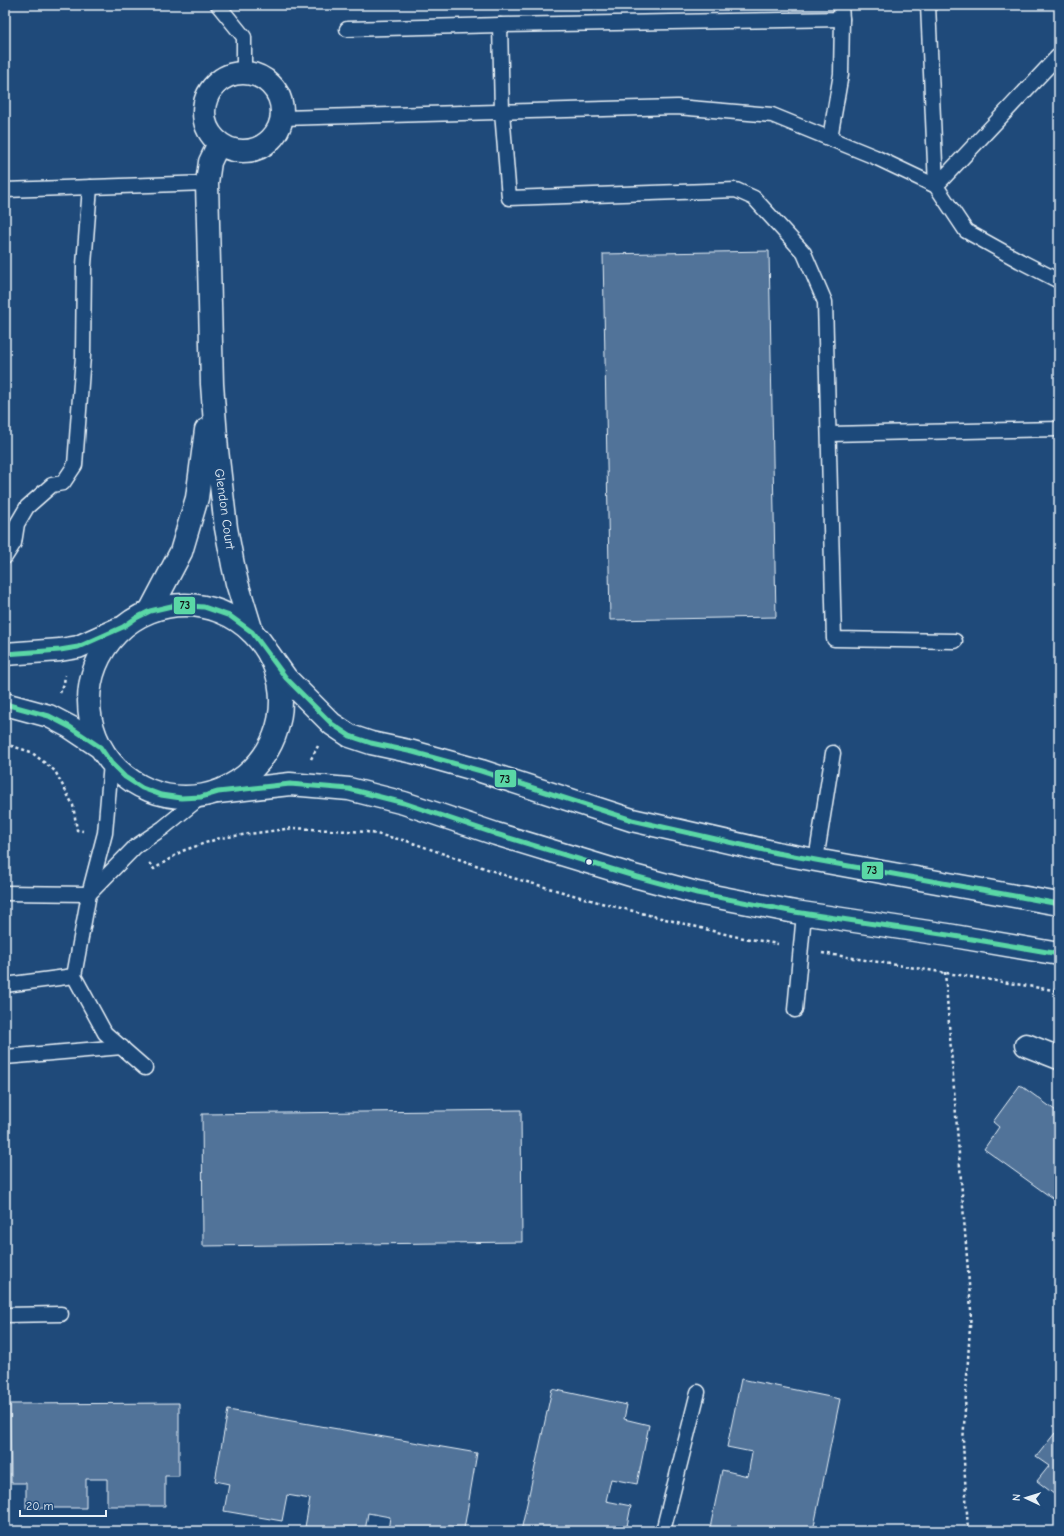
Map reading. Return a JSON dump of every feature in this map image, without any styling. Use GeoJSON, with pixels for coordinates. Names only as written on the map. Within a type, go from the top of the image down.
{"type":"FeatureCollection","features":[{"type":"Feature","properties":{"kind":"main road"},"geometry":{"type":"LineString","coordinates":[[244,73],[257,76],[268,82],[277,93],[282,105],[282,118],[277,131],[269,141],[258,148],[245,151],[231,150],[219,143],[206,125],[205,102],[210,92],[219,82],[231,75],[244,73]]}},
{"type":"Feature","properties":{"kind":"main road","name":"Glendon Court"},"geometry":{"type":"LineString","coordinates":[[219,143],[210,162],[207,183],[212,384],[217,450],[226,528],[236,583],[252,632]]}},
{"type":"Feature","properties":{"kind":"main road","name":"Glendon Court"},"geometry":{"type":"LineString","coordinates":[[150,612],[181,552],[197,498],[212,384]]}},
{"type":"Feature","properties":{"kind":"main road"},"geometry":{"type":"LineString","coordinates":[[5,654],[60,650],[78,647],[123,627],[136,618],[150,612],[176,605],[204,607],[230,616],[252,632],[286,678],[332,724],[350,736],[371,743],[413,752],[481,771],[632,820],[777,853],[1059,904]]}},
{"type":"Feature","properties":{"kind":"main road"},"geometry":{"type":"LineString","coordinates":[[123,627],[110,641],[92,674],[89,693],[90,718],[93,730],[106,755],[125,778],[142,788],[161,796],[181,798],[290,784],[349,789],[404,803],[510,838],[634,876],[697,893],[804,914],[948,934],[1059,954]]}},
{"type":"Feature","properties":{"kind":"main road"},"geometry":{"type":"LineString","coordinates":[[210,794],[234,784],[249,772],[262,759],[271,743],[280,708],[280,690],[276,672],[269,654]]}},
{"type":"Feature","properties":{"kind":"main road"},"geometry":{"type":"LineString","coordinates":[[5,704],[49,716],[70,727],[106,755]]}},
{"type":"Feature","properties":{"kind":"main road"},"geometry":{"type":"LineString","coordinates":[[1026,1045],[1059,1058]]}},
{"type":"Feature","properties":{"kind":"lane"},"geometry":{"type":"LineString","coordinates":[[218,5],[244,37],[244,73]]}},
{"type":"Feature","properties":{"kind":"lane"},"geometry":{"type":"LineString","coordinates":[[830,138],[841,74],[842,5]]}},
{"type":"Feature","properties":{"kind":"lane"},"geometry":{"type":"LineString","coordinates":[[928,5],[936,186]]}},
{"type":"Feature","properties":{"kind":"lane"},"geometry":{"type":"LineString","coordinates":[[347,29],[842,19]]}},
{"type":"Feature","properties":{"kind":"lane"},"geometry":{"type":"LineString","coordinates":[[500,25],[502,112],[509,198],[736,190],[754,198],[804,253],[825,302],[834,639],[955,641]]}},
{"type":"Feature","properties":{"kind":"lane"},"geometry":{"type":"LineString","coordinates":[[936,186],[1059,54]]}},
{"type":"Feature","properties":{"kind":"lane"},"geometry":{"type":"LineString","coordinates":[[282,118],[677,107],[772,115],[875,157],[936,186],[966,231],[1059,281]]}},
{"type":"Feature","properties":{"kind":"lane"},"geometry":{"type":"LineString","coordinates":[[5,190],[207,183]]}},
{"type":"Feature","properties":{"kind":"lane"},"geometry":{"type":"LineString","coordinates":[[5,557],[14,543],[17,524],[27,507],[52,485],[63,483],[75,465],[83,356],[84,265],[90,187]]}},
{"type":"Feature","properties":{"kind":"lane"},"geometry":{"type":"LineString","coordinates":[[829,434],[1059,429]]}},
{"type":"Feature","properties":{"kind":"lane"},"geometry":{"type":"LineString","coordinates":[[816,860],[833,753]]}},
{"type":"Feature","properties":{"kind":"lane"},"geometry":{"type":"LineString","coordinates":[[106,755],[105,833],[89,894],[74,976],[105,1033],[145,1068]]}},
{"type":"Feature","properties":{"kind":"lane"},"geometry":{"type":"LineString","coordinates":[[5,893],[89,894],[135,847],[210,794]]}},
{"type":"Feature","properties":{"kind":"lane"},"geometry":{"type":"LineString","coordinates":[[795,1010],[804,914]]}},
{"type":"Feature","properties":{"kind":"lane"},"geometry":{"type":"LineString","coordinates":[[5,985],[74,976]]}},
{"type":"Feature","properties":{"kind":"lane"},"geometry":{"type":"LineString","coordinates":[[5,1057],[122,1047]]}},
{"type":"Feature","properties":{"kind":"lane"},"geometry":{"type":"LineString","coordinates":[[5,1315],[61,1314]]}},
{"type":"Feature","properties":{"kind":"lane"},"geometry":{"type":"LineString","coordinates":[[663,1531],[698,1392]]}},
{"type":"Feature","properties":{"kind":"path"},"geometry":{"type":"LineString","coordinates":[[59,696],[64,684],[65,670]]}},
{"type":"Feature","properties":{"kind":"path"},"geometry":{"type":"LineString","coordinates":[[310,764],[311,756],[320,742]]}},
{"type":"Feature","properties":{"kind":"path"},"geometry":{"type":"LineString","coordinates":[[5,744],[31,752],[55,771],[73,805],[77,830],[84,831]]}},
{"type":"Feature","properties":{"kind":"path"},"geometry":{"type":"LineString","coordinates":[[145,858],[154,869],[182,851],[220,838],[293,828],[367,832],[407,841],[513,878],[605,904],[733,936],[779,944]]}},
{"type":"Feature","properties":{"kind":"path"},"geometry":{"type":"LineString","coordinates":[[816,952],[1059,991]]}},
{"type":"Feature","properties":{"kind":"path"},"geometry":{"type":"LineString","coordinates":[[945,972],[971,1310],[963,1443],[968,1531]]}},
{"type":"Feature","properties":{"kind":"building"},"geometry":{"type":"Polygon","coordinates":[[[769,251],[776,617],[610,620],[603,254],[769,251]]]}},
{"type":"Feature","properties":{"kind":"building"},"geometry":{"type":"Polygon","coordinates":[[[1020,1085],[1059,1113],[1059,1203],[984,1149],[999,1127],[993,1122],[1020,1085]]]}},
{"type":"Feature","properties":{"kind":"building"},"geometry":{"type":"Polygon","coordinates":[[[521,1110],[522,1242],[203,1246],[202,1114],[521,1110]]]}},
{"type":"Feature","properties":{"kind":"building"},"geometry":{"type":"Polygon","coordinates":[[[741,1379],[840,1399],[813,1531],[723,1531],[710,1528],[722,1470],[748,1476],[752,1452],[727,1447],[741,1379]]]}},
{"type":"Feature","properties":{"kind":"building"},"geometry":{"type":"Polygon","coordinates":[[[552,1389],[627,1405],[624,1419],[649,1425],[637,1484],[611,1479],[606,1501],[631,1506],[626,1531],[521,1531],[552,1389]]]}},
{"type":"Feature","properties":{"kind":"building"},"geometry":{"type":"Polygon","coordinates":[[[179,1403],[179,1476],[165,1476],[165,1506],[107,1506],[107,1479],[86,1479],[86,1508],[26,1508],[26,1483],[11,1483],[10,1404],[179,1403]]]}},
{"type":"Feature","properties":{"kind":"building"},"geometry":{"type":"Polygon","coordinates":[[[228,1410],[477,1453],[464,1529],[449,1526],[448,1531],[388,1531],[390,1517],[368,1513],[365,1531],[329,1531],[305,1527],[310,1499],[287,1495],[282,1521],[224,1511],[229,1484],[215,1481],[228,1410]]]}},
{"type":"Feature","properties":{"kind":"building"},"geometry":{"type":"Polygon","coordinates":[[[1055,1433],[1059,1436],[1059,1498],[1037,1481],[1049,1466],[1036,1457],[1055,1433]]]}},
{"type":"Feature","properties":{"kind":"transit line","name":"73"},"geometry":{"type":"LineString","coordinates":[[5,654],[60,650],[78,647],[123,627],[150,611],[176,605],[204,607],[230,616],[252,632],[286,678],[332,724],[350,736],[371,743],[413,752],[481,771],[632,820],[777,853],[1059,904]]}},
{"type":"Feature","properties":{"kind":"transit line","name":"73"},"geometry":{"type":"LineString","coordinates":[[5,704],[49,716],[70,727],[100,747],[111,763],[125,777],[142,788],[161,795],[181,798],[201,797],[218,792],[290,784],[349,789],[404,803],[496,834],[634,876],[697,893],[795,912],[948,935],[1059,954]]}}]}
